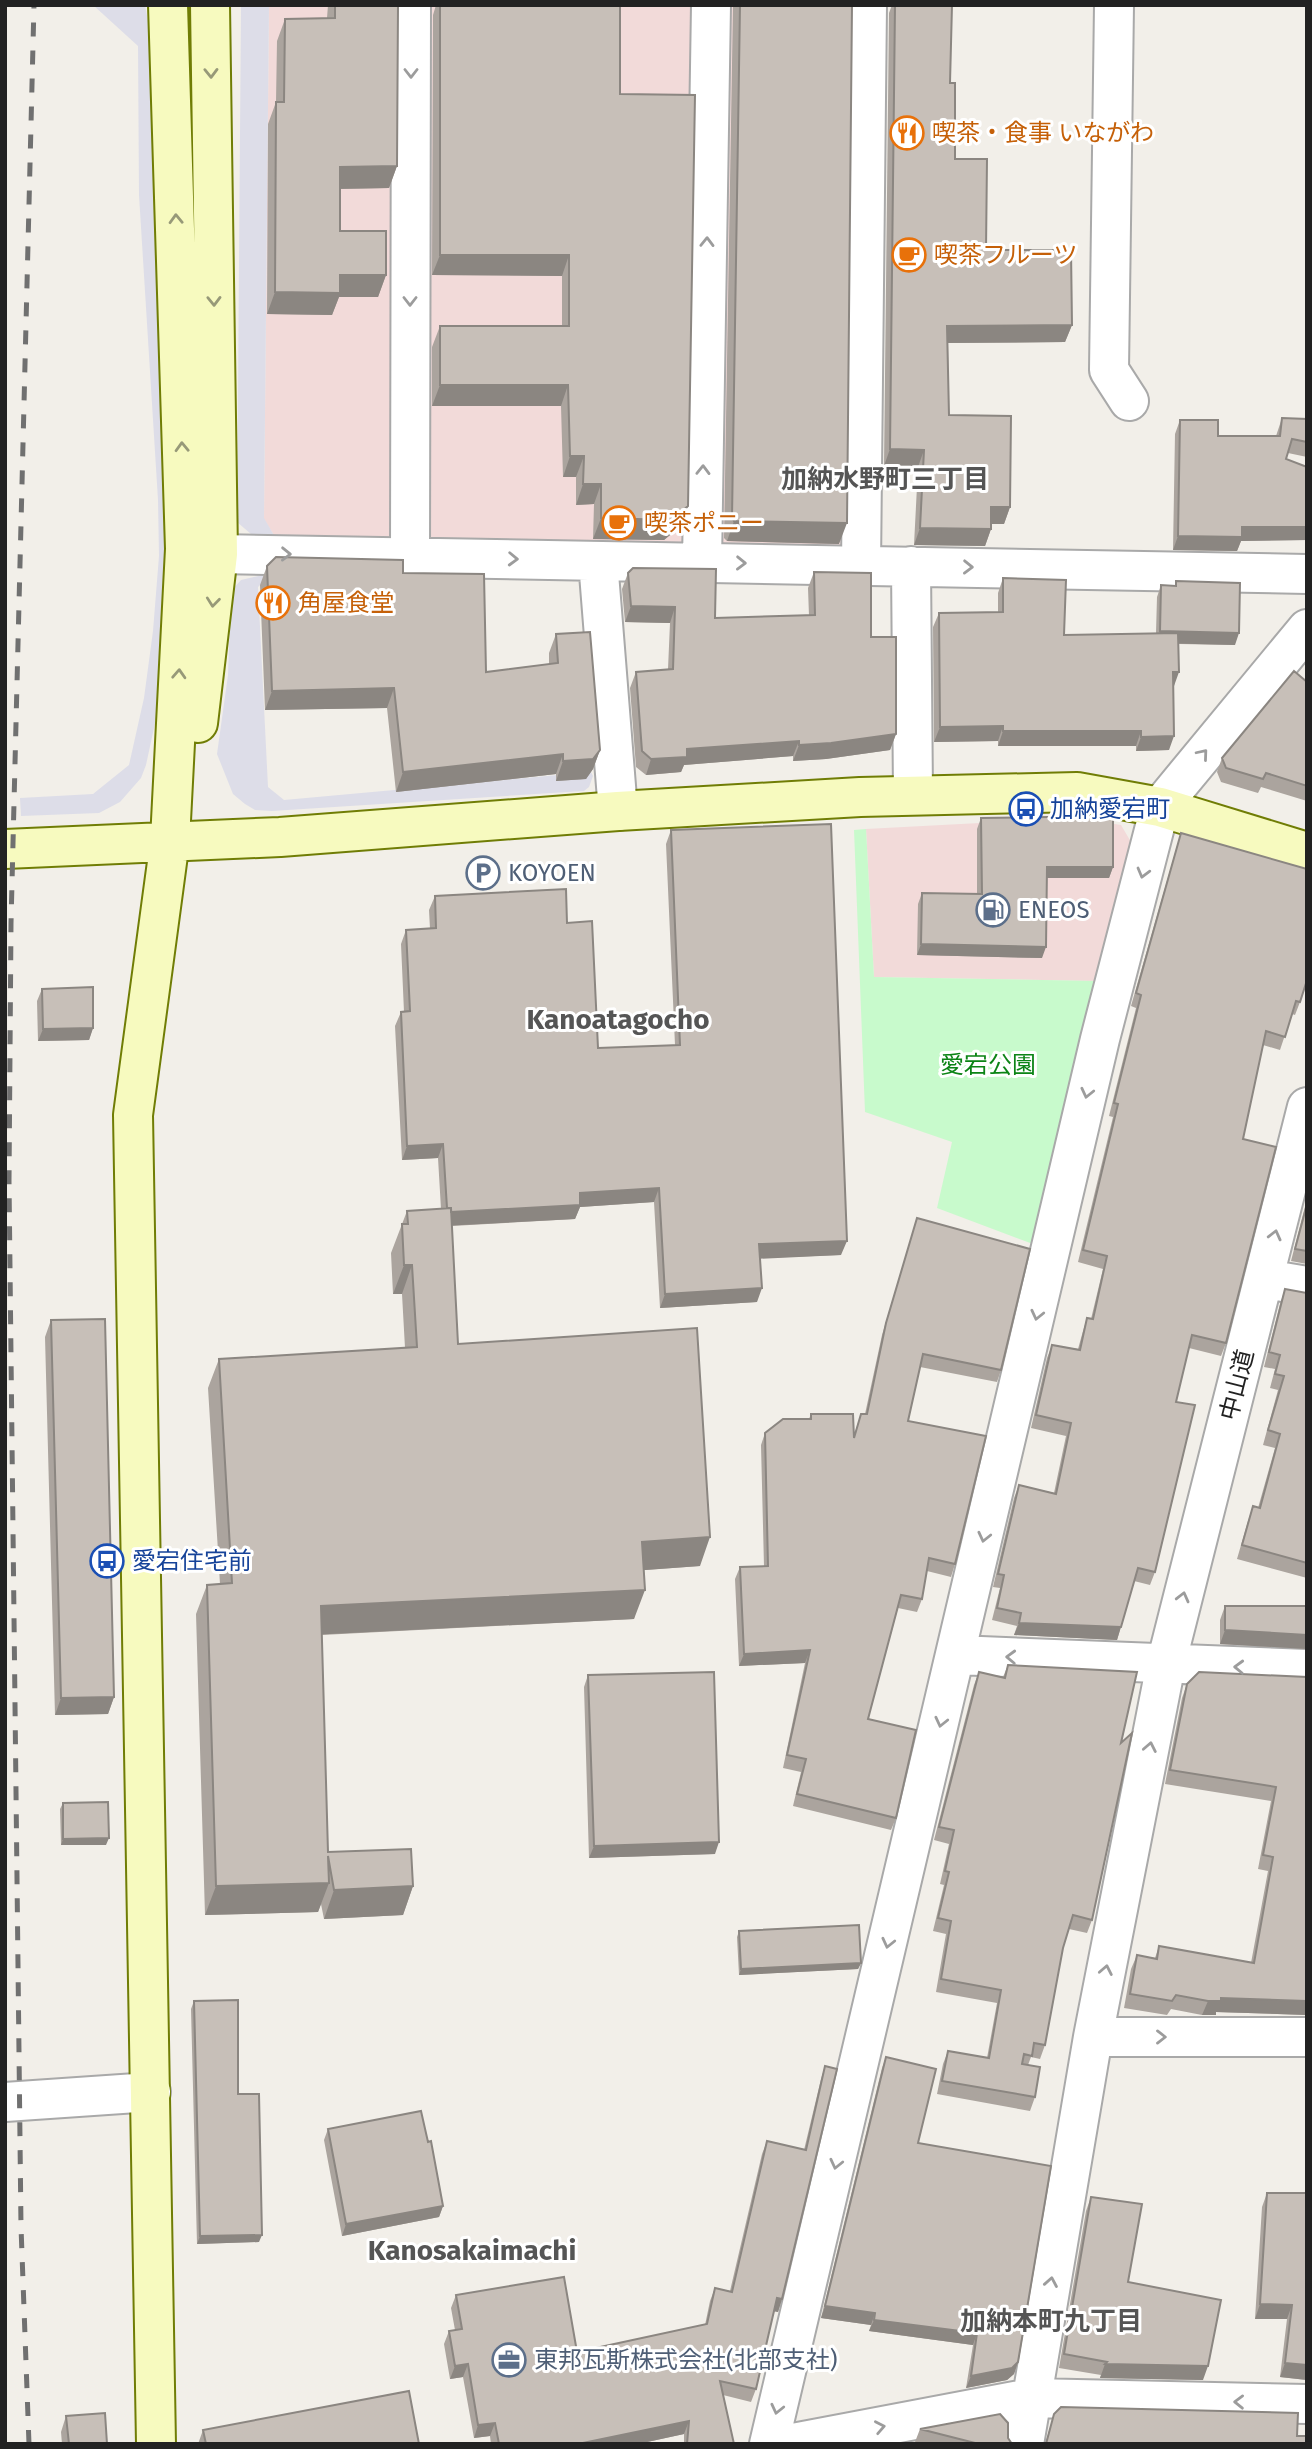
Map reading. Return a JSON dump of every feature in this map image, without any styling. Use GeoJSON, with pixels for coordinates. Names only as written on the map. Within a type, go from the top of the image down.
{"type":"FeatureCollection","features":[{"type":"Feature","properties":{"kind":"street"},"geometry":{"type":"LineString","coordinates":[[156,2444],[133,1115],[170,840],[185,549],[168,5]]}},
{"type":"Feature","properties":{"kind":"street"},"geometry":{"type":"LineString","coordinates":[[170,840],[202,707],[218,554],[210,5]]}},
{"type":"Feature","properties":{"kind":"street"},"geometry":{"type":"LineString","coordinates":[[410,556],[411,5]]}},
{"type":"Feature","properties":{"kind":"street"},"geometry":{"type":"LineString","coordinates":[[702,563],[711,5]]}},
{"type":"Feature","properties":{"kind":"street"},"geometry":{"type":"LineString","coordinates":[[861,566],[867,5]]}},
{"type":"Feature","properties":{"kind":"street"},"geometry":{"type":"LineString","coordinates":[[1114,5],[1109,370],[1129,401]]}},
{"type":"Feature","properties":{"kind":"street"},"geometry":{"type":"LineString","coordinates":[[218,554],[1307,574]]}},
{"type":"Feature","properties":{"kind":"street"},"geometry":{"type":"LineString","coordinates":[[598,561],[618,811]]}},
{"type":"Feature","properties":{"kind":"street"},"geometry":{"type":"LineString","coordinates":[[911,566],[913,794]]}},
{"type":"Feature","properties":{"kind":"street"},"geometry":{"type":"LineString","coordinates":[[769,2444],[1100,1039],[1160,807],[1307,629]]}},
{"type":"Feature","properties":{"kind":"street"},"geometry":{"type":"LineString","coordinates":[[5,849],[280,836],[618,811],[913,794],[1077,792],[1160,807],[1307,852]]}},
{"type":"Feature","properties":{"kind":"street","name":"中山道"},"geometry":{"type":"LineString","coordinates":[[1024,2444],[1093,2037],[1166,1664],[1307,1107]]}},
{"type":"Feature","properties":{"kind":"street"},"geometry":{"type":"LineString","coordinates":[[1265,1279],[1307,1286]]}},
{"type":"Feature","properties":{"kind":"street"},"geometry":{"type":"LineString","coordinates":[[956,1655],[1307,1669]]}},
{"type":"Feature","properties":{"kind":"street"},"geometry":{"type":"LineString","coordinates":[[1093,2037],[1307,2037]]}},
{"type":"Feature","properties":{"kind":"street"},"geometry":{"type":"LineString","coordinates":[[5,2102],[151,2092]]}},
{"type":"Feature","properties":{"kind":"street"},"geometry":{"type":"LineString","coordinates":[[789,2444],[1031,2398],[1307,2404]]}},
{"type":"Feature","properties":{"kind":"shaded area"},"geometry":{"type":"Polygon","coordinates":[[[93,5],[145,5],[153,48],[171,426],[160,700],[141,778],[120,802],[99,813],[21,816],[20,798],[93,794],[129,765],[144,698],[153,631],[159,556],[158,500],[139,195],[138,46],[93,5]]]}},
{"type":"Feature","properties":{"kind":"shaded area"},"geometry":{"type":"Polygon","coordinates":[[[241,5],[269,5],[264,518],[275,537],[251,534],[237,522],[241,5]]]}},
{"type":"Feature","properties":{"kind":"shaded area"},"geometry":{"type":"Polygon","coordinates":[[[269,5],[852,5],[850,541],[836,553],[275,537],[264,519],[269,5]]]}},
{"type":"Feature","properties":{"kind":"shaded area"},"geometry":{"type":"Polygon","coordinates":[[[272,573],[258,587],[268,787],[284,800],[591,772],[593,776],[589,787],[584,791],[272,811],[255,810],[245,804],[233,794],[217,754],[228,675],[231,591],[241,580],[272,573]]]}},
{"type":"Feature","properties":{"kind":"shaded area","name":"ENEOS"},"geometry":{"type":"Polygon","coordinates":[[[1075,818],[1121,825],[1131,842],[1098,981],[874,977],[866,829],[1075,818]]]}},
{"type":"Feature","properties":{"kind":"green space","name":"愛宕公園"},"geometry":{"type":"Polygon","coordinates":[[[866,829],[874,977],[1098,981],[1033,1244],[937,1208],[952,1142],[865,1112],[854,830],[866,829]]]}},
{"type":"Feature","properties":{"kind":"building"},"geometry":{"type":"Polygon","coordinates":[[[335,5],[398,5],[397,166],[340,167],[340,231],[386,231],[386,275],[340,275],[340,293],[275,292],[276,102],[284,102],[285,19],[335,18],[335,5]]]}},
{"type":"Feature","properties":{"kind":"building"},"geometry":{"type":"Polygon","coordinates":[[[440,5],[620,5],[620,94],[695,95],[688,506],[672,520],[601,518],[601,484],[583,484],[584,456],[570,456],[568,385],[440,385],[440,326],[569,326],[569,255],[440,255],[440,5]]]}},
{"type":"Feature","properties":{"kind":"building"},"geometry":{"type":"Polygon","coordinates":[[[740,5],[852,5],[847,523],[734,521],[732,517],[740,5]]]}},
{"type":"Feature","properties":{"kind":"building"},"geometry":{"type":"Polygon","coordinates":[[[895,5],[952,5],[950,83],[955,83],[955,159],[987,159],[986,250],[1071,250],[1072,325],[947,326],[949,415],[1011,416],[1010,507],[991,507],[991,529],[920,528],[924,450],[890,449],[895,5]]]}},
{"type":"Feature","properties":{"kind":"building"},"geometry":{"type":"Polygon","coordinates":[[[1282,418],[1307,419],[1307,442],[1292,439],[1286,459],[1307,467],[1307,527],[1242,527],[1242,537],[1178,536],[1180,420],[1218,420],[1218,436],[1280,436],[1282,418]]]}},
{"type":"Feature","properties":{"kind":"building"},"geometry":{"type":"Polygon","coordinates":[[[276,557],[403,560],[403,573],[484,574],[486,672],[558,663],[556,634],[590,632],[600,750],[593,759],[563,761],[563,754],[403,772],[394,688],[272,691],[267,566],[276,557]]]}},
{"type":"Feature","properties":{"kind":"building"},"geometry":{"type":"Polygon","coordinates":[[[633,568],[716,569],[715,618],[815,615],[814,572],[871,573],[871,637],[896,637],[896,734],[831,743],[799,745],[799,741],[687,749],[687,757],[651,759],[642,751],[636,672],[673,669],[675,607],[631,606],[628,573],[633,568]]]}},
{"type":"Feature","properties":{"kind":"building"},"geometry":{"type":"Polygon","coordinates":[[[1003,578],[1066,580],[1064,635],[1178,633],[1179,672],[1173,672],[1174,736],[1141,737],[1141,731],[1003,731],[1003,726],[940,727],[939,613],[1003,612],[1003,578]]]}},
{"type":"Feature","properties":{"kind":"building"},"geometry":{"type":"Polygon","coordinates":[[[1176,581],[1240,583],[1239,633],[1160,631],[1161,585],[1176,586],[1176,581]]]}},
{"type":"Feature","properties":{"kind":"building"},"geometry":{"type":"Polygon","coordinates":[[[1294,671],[1307,682],[1307,786],[1266,773],[1263,779],[1226,768],[1222,758],[1294,671]]]}},
{"type":"Feature","properties":{"kind":"building"},"geometry":{"type":"Polygon","coordinates":[[[1113,816],[1113,867],[1047,867],[1046,947],[921,944],[922,893],[982,894],[981,818],[1113,816]]]}},
{"type":"Feature","properties":{"kind":"building"},"geometry":{"type":"Polygon","coordinates":[[[831,824],[847,1241],[759,1244],[762,1288],[665,1294],[659,1188],[580,1193],[580,1205],[451,1212],[451,1208],[447,1208],[443,1144],[407,1146],[401,1012],[410,1011],[406,930],[436,928],[435,896],[566,889],[567,923],[592,921],[598,1048],[680,1045],[671,830],[831,824]]]}},
{"type":"Feature","properties":{"kind":"building"},"geometry":{"type":"Polygon","coordinates":[[[1181,833],[1307,869],[1307,980],[1300,1002],[1296,1001],[1285,1037],[1266,1031],[1243,1139],[1276,1147],[1226,1343],[1192,1335],[1176,1402],[1195,1405],[1155,1572],[1138,1568],[1121,1627],[1019,1623],[1021,1613],[997,1608],[1004,1575],[998,1574],[1019,1485],[1056,1494],[1071,1423],[1036,1415],[1052,1345],[1080,1350],[1087,1318],[1093,1319],[1107,1256],[1083,1250],[1118,1104],[1114,1103],[1141,995],[1136,993],[1181,833]]]}},
{"type":"Feature","properties":{"kind":"building"},"geometry":{"type":"Polygon","coordinates":[[[93,987],[93,1028],[43,1029],[42,989],[93,987]]]}},
{"type":"Feature","properties":{"kind":"building"},"geometry":{"type":"Polygon","coordinates":[[[1307,1204],[1307,1251],[1295,1249],[1307,1204]]]}},
{"type":"Feature","properties":{"kind":"building"},"geometry":{"type":"Polygon","coordinates":[[[451,1208],[458,1344],[697,1328],[710,1537],[642,1542],[645,1590],[321,1606],[328,1852],[411,1849],[413,1886],[334,1890],[328,1856],[329,1883],[216,1886],[207,1585],[232,1583],[219,1359],[417,1347],[412,1265],[404,1265],[402,1224],[408,1224],[407,1211],[451,1208]]]}},
{"type":"Feature","properties":{"kind":"building"},"geometry":{"type":"Polygon","coordinates":[[[917,1218],[1030,1249],[1001,1370],[923,1354],[908,1421],[986,1436],[955,1564],[929,1558],[922,1599],[901,1595],[868,1719],[916,1730],[896,1818],[797,1794],[806,1759],[787,1755],[810,1650],[744,1654],[740,1567],[768,1566],[765,1433],[783,1419],[811,1419],[811,1414],[853,1414],[854,1438],[861,1414],[867,1414],[886,1323],[917,1218]]]}},
{"type":"Feature","properties":{"kind":"building"},"geometry":{"type":"Polygon","coordinates":[[[1285,1289],[1307,1293],[1307,1563],[1242,1545],[1253,1506],[1260,1508],[1280,1434],[1268,1430],[1284,1376],[1275,1374],[1280,1355],[1269,1352],[1285,1289]]]}},
{"type":"Feature","properties":{"kind":"building"},"geometry":{"type":"Polygon","coordinates":[[[105,1319],[114,1697],[61,1698],[51,1320],[105,1319]]]}},
{"type":"Feature","properties":{"kind":"building"},"geometry":{"type":"Polygon","coordinates":[[[1225,1606],[1307,1606],[1307,1635],[1225,1630],[1225,1606]]]}},
{"type":"Feature","properties":{"kind":"building"},"geometry":{"type":"Polygon","coordinates":[[[1008,1665],[1137,1672],[1121,1743],[1132,1733],[1092,1920],[1073,1915],[1063,1948],[1045,2045],[1034,2043],[1032,2056],[1024,2054],[1022,2064],[1040,2067],[1035,2097],[942,2081],[948,2051],[989,2058],[1001,1990],[941,1979],[951,1921],[938,1918],[949,1872],[945,1871],[954,1830],[939,1827],[979,1672],[1005,1678],[1008,1665]]]}},
{"type":"Feature","properties":{"kind":"building"},"geometry":{"type":"Polygon","coordinates":[[[714,1672],[719,1842],[594,1846],[588,1675],[714,1672]]]}},
{"type":"Feature","properties":{"kind":"building"},"geometry":{"type":"Polygon","coordinates":[[[1199,1672],[1307,1677],[1307,2001],[1221,1998],[1221,2001],[1208,2001],[1176,1995],[1172,2001],[1130,1994],[1137,1955],[1157,1959],[1159,1946],[1254,1963],[1273,1857],[1263,1855],[1276,1787],[1170,1770],[1187,1684],[1199,1672]]]}},
{"type":"Feature","properties":{"kind":"building"},"geometry":{"type":"Polygon","coordinates":[[[108,1802],[109,1838],[63,1839],[63,1803],[108,1802]]]}},
{"type":"Feature","properties":{"kind":"building"},"geometry":{"type":"Polygon","coordinates":[[[859,1925],[861,1963],[741,1969],[739,1931],[859,1925]]]}},
{"type":"Feature","properties":{"kind":"building"},"geometry":{"type":"Polygon","coordinates":[[[238,2000],[238,2094],[259,2094],[262,2235],[200,2236],[194,2001],[238,2000]]]}},
{"type":"Feature","properties":{"kind":"building"},"geometry":{"type":"Polygon","coordinates":[[[886,2057],[936,2069],[918,2143],[1051,2166],[1018,2362],[1012,2368],[971,2376],[977,2333],[874,2320],[875,2313],[825,2306],[886,2057]]]}},
{"type":"Feature","properties":{"kind":"building"},"geometry":{"type":"Polygon","coordinates":[[[825,2066],[837,2069],[782,2299],[777,2298],[756,2389],[720,2381],[734,2444],[687,2444],[689,2421],[578,2444],[499,2444],[495,2423],[478,2425],[468,2364],[455,2366],[449,2331],[462,2329],[456,2295],[564,2277],[577,2352],[707,2324],[715,2288],[732,2292],[767,2141],[806,2150],[825,2066]]]}},
{"type":"Feature","properties":{"kind":"building"},"geometry":{"type":"Polygon","coordinates":[[[421,2111],[428,2142],[431,2141],[443,2206],[346,2224],[328,2129],[421,2111]]]}},
{"type":"Feature","properties":{"kind":"building"},"geometry":{"type":"Polygon","coordinates":[[[1267,2193],[1307,2193],[1307,2365],[1285,2363],[1292,2305],[1260,2304],[1267,2193]]]}},
{"type":"Feature","properties":{"kind":"building"},"geometry":{"type":"Polygon","coordinates":[[[1091,2197],[1142,2204],[1128,2282],[1221,2300],[1208,2366],[1105,2364],[1107,2362],[1064,2354],[1091,2197]]]}},
{"type":"Feature","properties":{"kind":"building"},"geometry":{"type":"Polygon","coordinates":[[[409,2391],[419,2444],[206,2444],[203,2430],[409,2391]]]}},
{"type":"Feature","properties":{"kind":"building"},"geometry":{"type":"Polygon","coordinates":[[[1061,2407],[1298,2413],[1297,2436],[1307,2436],[1307,2444],[1046,2444],[1054,2414],[1061,2407]]]}},
{"type":"Feature","properties":{"kind":"building"},"geometry":{"type":"Polygon","coordinates":[[[105,2413],[107,2444],[69,2444],[66,2416],[105,2413]]]}},
{"type":"Feature","properties":{"kind":"building"},"geometry":{"type":"Polygon","coordinates":[[[1000,2414],[1008,2423],[1008,2438],[1012,2444],[979,2444],[920,2429],[1000,2414]]]}},
{"type":"Feature","properties":{"kind":"railway"},"geometry":{"type":"LineString","coordinates":[[29,2444],[21,2227],[9,1181],[11,923],[34,5]]}},
{"type":"Feature","properties":{"kind":"place","name":"喫茶・食事 いながわ"},"geometry":{"type":"Point","coordinates":[907,133]}},
{"type":"Feature","properties":{"kind":"place","name":"喫茶フルーツ"},"geometry":{"type":"Point","coordinates":[909,255]}},
{"type":"Feature","properties":{"kind":"place","name":"喫茶ポニー"},"geometry":{"type":"Point","coordinates":[619,523]}},
{"type":"Feature","properties":{"kind":"place","name":"角屋食堂"},"geometry":{"type":"Point","coordinates":[273,603]}},
{"type":"Feature","properties":{"kind":"place","name":"加納愛宕町"},"geometry":{"type":"Point","coordinates":[1026,809]}},
{"type":"Feature","properties":{"kind":"place","name":"KOYOEN"},"geometry":{"type":"Point","coordinates":[483,873]}},
{"type":"Feature","properties":{"kind":"place","name":"ENEOS"},"geometry":{"type":"Point","coordinates":[993,910]}},
{"type":"Feature","properties":{"kind":"place","name":"愛宕住宅前"},"geometry":{"type":"Point","coordinates":[107,1561]}},
{"type":"Feature","properties":{"kind":"place","name":"東邦瓦斯株式会社(北部支社)"},"geometry":{"type":"Point","coordinates":[509,2360]}},
{"type":"Feature","properties":{"kind":"district","name":"加納水野町三丁目"},"geometry":{"type":"Point","coordinates":[885,479]}},
{"type":"Feature","properties":{"kind":"district","name":"Kanoatagocho"},"geometry":{"type":"Point","coordinates":[618,1019]}},
{"type":"Feature","properties":{"kind":"district","name":"Kanosakaimachi"},"geometry":{"type":"Point","coordinates":[472,2250]}},
{"type":"Feature","properties":{"kind":"district","name":"加納本町九丁目"},"geometry":{"type":"Point","coordinates":[1051,2321]}}]}
